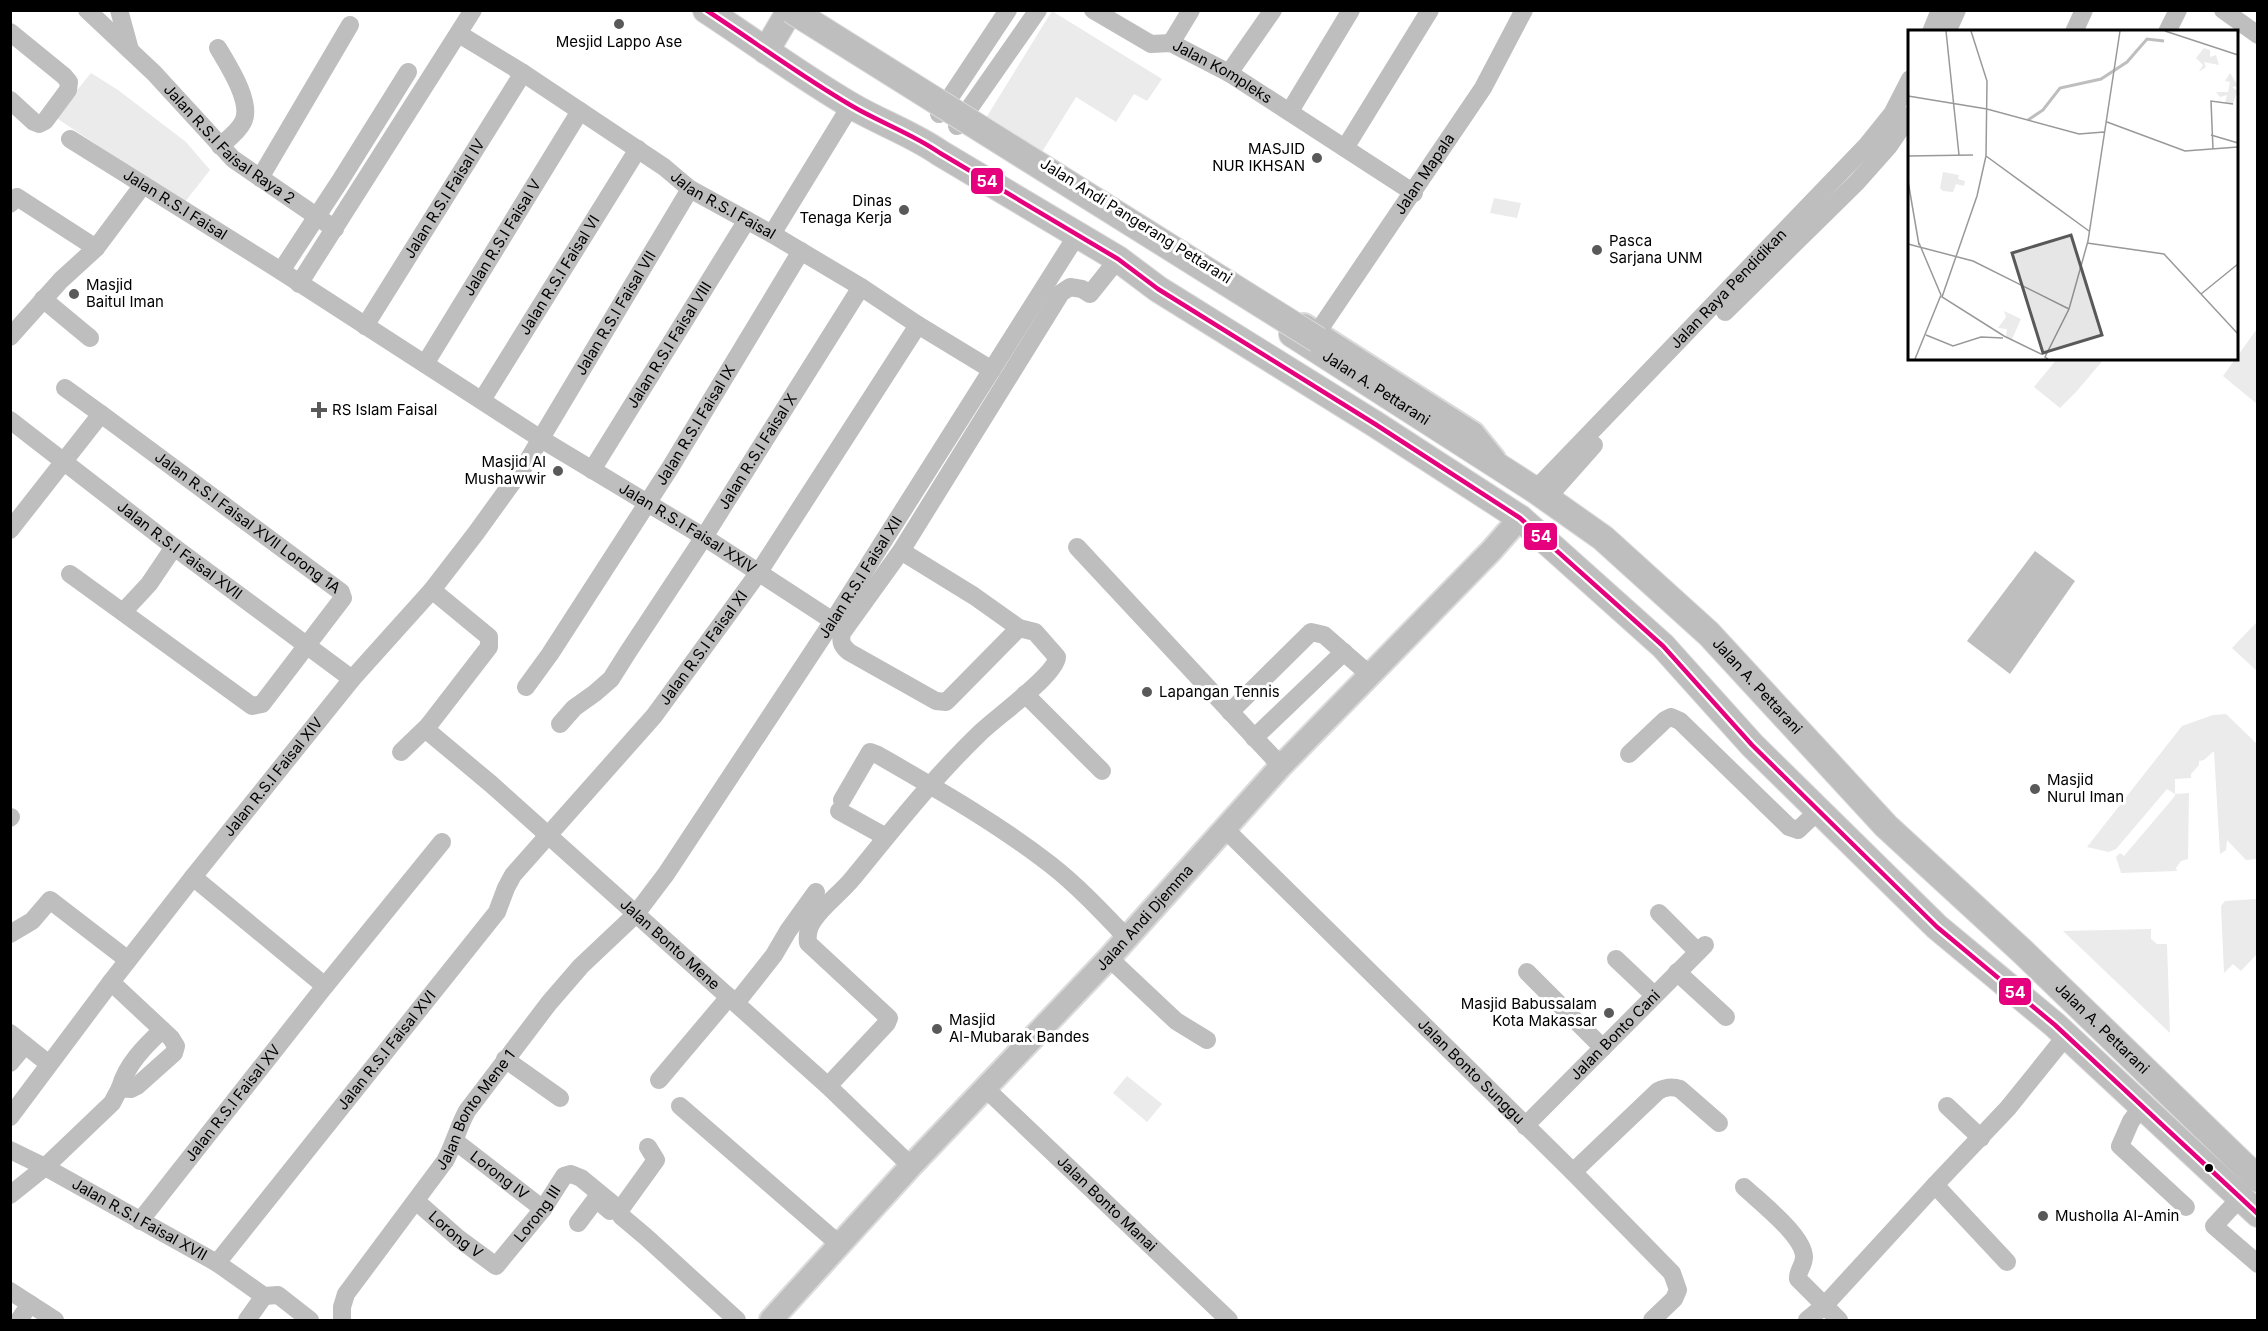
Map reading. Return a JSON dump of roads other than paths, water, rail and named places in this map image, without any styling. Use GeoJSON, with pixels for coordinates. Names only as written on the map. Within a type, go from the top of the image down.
{"type":"FeatureCollection","features":[{"type":"Feature","properties":{"kind":"highway","name":"Jalan A. Pettarani"},"geometry":{"type":"LineString","coordinates":[[706,10],[851,105],[890,127],[922,140],[1118,259],[1158,290],[1375,424],[1520,518],[1664,646],[1752,745],[1937,927],[2066,1036],[2249,1206]]}},
{"type":"Feature","properties":{"kind":"highway"},"geometry":{"type":"LineString","coordinates":[[766,51],[788,12],[1318,337],[1486,449]]}},
{"type":"Feature","properties":{"kind":"highway","name":"Jalan Andi Pangerang Pettarani"},"geometry":{"type":"LineString","coordinates":[[788,12],[952,114],[1194,273]]}},
{"type":"Feature","properties":{"kind":"highway","name":"Jalan A. Pettarani"},"geometry":{"type":"LineString","coordinates":[[1194,273],[1486,449],[1541,494],[1603,538],[1708,634],[1886,826],[2023,952],[2258,1179]]}},
{"type":"Feature","properties":{"kind":"highway"},"geometry":{"type":"LineString","coordinates":[[2066,1036],[2085,1012]]}},
{"type":"Feature","properties":{"kind":"main road","name":"Jalan Andi Pangerang Pettarani"},"geometry":{"type":"LineString","coordinates":[[952,114],[1318,337]]}},
{"type":"Feature","properties":{"kind":"main road","name":"Jalan Andi Djemma"},"geometry":{"type":"LineString","coordinates":[[771,1320],[911,1166],[1109,958],[1281,766],[1491,551],[1520,518]]}},
{"type":"Feature","properties":{"kind":"street","name":"Jalan R.S.I Faisal Raya 2"},"geometry":{"type":"LineString","coordinates":[[87,10],[108,16],[130,50],[239,164],[335,230]]}},
{"type":"Feature","properties":{"kind":"street","name":"Jalan R.S.I Faisal Raya 2"},"geometry":{"type":"LineString","coordinates":[[119,10],[130,50]]}},
{"type":"Feature","properties":{"kind":"street"},"geometry":{"type":"LineString","coordinates":[[299,284],[473,10]]}},
{"type":"Feature","properties":{"kind":"street"},"geometry":{"type":"LineString","coordinates":[[952,114],[1008,10]]}},
{"type":"Feature","properties":{"kind":"street"},"geometry":{"type":"LineString","coordinates":[[952,114],[1038,10]]}},
{"type":"Feature","properties":{"kind":"street","name":"Jalan Kompleks"},"geometry":{"type":"LineString","coordinates":[[1093,10],[1151,44],[1171,43],[1228,73],[1414,193]]}},
{"type":"Feature","properties":{"kind":"street"},"geometry":{"type":"LineString","coordinates":[[1171,43],[1191,10]]}},
{"type":"Feature","properties":{"kind":"street"},"geometry":{"type":"LineString","coordinates":[[1228,73],[1273,10]]}},
{"type":"Feature","properties":{"kind":"street"},"geometry":{"type":"LineString","coordinates":[[1290,111],[1351,10]]}},
{"type":"Feature","properties":{"kind":"street"},"geometry":{"type":"LineString","coordinates":[[1345,148],[1430,10]]}},
{"type":"Feature","properties":{"kind":"street","name":"Jalan Mapala"},"geometry":{"type":"LineString","coordinates":[[1318,337],[1483,88],[1524,10]]}},
{"type":"Feature","properties":{"kind":"street"},"geometry":{"type":"LineString","coordinates":[[1932,30],[1941,10]]}},
{"type":"Feature","properties":{"kind":"street"},"geometry":{"type":"LineString","coordinates":[[1948,30],[1957,10]]}},
{"type":"Feature","properties":{"kind":"street"},"geometry":{"type":"LineString","coordinates":[[2075,30],[2084,10]]}},
{"type":"Feature","properties":{"kind":"street"},"geometry":{"type":"LineString","coordinates":[[2168,30],[2178,10]]}},
{"type":"Feature","properties":{"kind":"street"},"geometry":{"type":"LineString","coordinates":[[2223,10],[2258,35]]}},
{"type":"Feature","properties":{"kind":"street"},"geometry":{"type":"LineString","coordinates":[[260,178],[350,25]]}},
{"type":"Feature","properties":{"kind":"street"},"geometry":{"type":"LineString","coordinates":[[10,32],[69,82],[68,90],[42,123],[34,122],[10,100]]}},
{"type":"Feature","properties":{"kind":"street","name":"Jalan R.S.I Faisal"},"geometry":{"type":"LineString","coordinates":[[459,34],[638,149],[690,189],[801,250],[992,370]]}},
{"type":"Feature","properties":{"kind":"street"},"geometry":{"type":"LineString","coordinates":[[218,48],[237,83],[245,110],[244,121],[239,129],[220,146]]}},
{"type":"Feature","properties":{"kind":"street"},"geometry":{"type":"LineString","coordinates":[[281,271],[408,72]]}},
{"type":"Feature","properties":{"kind":"street","name":"Jalan R.S.I Faisal IV"},"geometry":{"type":"LineString","coordinates":[[365,326],[523,73]]}},
{"type":"Feature","properties":{"kind":"street","name":"Jalan Raya Pendidikan"},"geometry":{"type":"LineString","coordinates":[[1541,494],[1867,145],[1892,114],[1908,83]]}},
{"type":"Feature","properties":{"kind":"street"},"geometry":{"type":"LineString","coordinates":[[772,234],[851,105]]}},
{"type":"Feature","properties":{"kind":"street","name":"Jalan R.S.I Faisal V"},"geometry":{"type":"LineString","coordinates":[[425,364],[580,111]]}},
{"type":"Feature","properties":{"kind":"street","name":"Jalan Raya Pendidikan"},"geometry":{"type":"LineString","coordinates":[[1541,494],[1753,282],[1857,182],[1889,146],[1908,118]]}},
{"type":"Feature","properties":{"kind":"street"},"geometry":{"type":"LineString","coordinates":[[368,137],[386,149]]}},
{"type":"Feature","properties":{"kind":"street","name":"Jalan R.S.I Faisal"},"geometry":{"type":"LineString","coordinates":[[70,139],[281,271],[541,439]]}},
{"type":"Feature","properties":{"kind":"street","name":"Jalan R.S.I Faisal VI"},"geometry":{"type":"LineString","coordinates":[[482,400],[638,149]]}},
{"type":"Feature","properties":{"kind":"street"},"geometry":{"type":"LineString","coordinates":[[10,337],[61,280],[96,248],[143,185]]}},
{"type":"Feature","properties":{"kind":"street","name":"Jalan R.S.I Faisal VII"},"geometry":{"type":"LineString","coordinates":[[541,439],[690,189]]}},
{"type":"Feature","properties":{"kind":"street"},"geometry":{"type":"LineString","coordinates":[[10,204],[17,197],[96,248]]}},
{"type":"Feature","properties":{"kind":"street","name":"Jalan R.S.I Faisal VIII"},"geometry":{"type":"LineString","coordinates":[[592,470],[747,220]]}},
{"type":"Feature","properties":{"kind":"street","name":"Jalan R.S.I Faisal XII"},"geometry":{"type":"LineString","coordinates":[[635,915],[672,865],[832,621],[1077,235]]}},
{"type":"Feature","properties":{"kind":"street","name":"Jalan R.S.I Faisal IX"},"geometry":{"type":"LineString","coordinates":[[525,687],[550,654],[648,503],[801,250]]}},
{"type":"Feature","properties":{"kind":"street"},"geometry":{"type":"LineString","coordinates":[[1019,628],[950,699],[941,702],[849,652],[843,646],[841,639],[842,633],[901,551],[1061,293],[1070,286],[1090,294],[1118,259]]}},
{"type":"Feature","properties":{"kind":"street","name":"Jalan R.S.I Faisal X"},"geometry":{"type":"LineString","coordinates":[[560,724],[574,708],[595,693],[619,669],[861,287]]}},
{"type":"Feature","properties":{"kind":"street"},"geometry":{"type":"LineString","coordinates":[[43,299],[90,338]]}},
{"type":"Feature","properties":{"kind":"street","name":"Jalan R.S.I Faisal XI"},"geometry":{"type":"LineString","coordinates":[[548,836],[654,716],[759,572],[918,325]]}},
{"type":"Feature","properties":{"kind":"street","name":"Jalan R.S.I Faisal XVII Lorong 1A"},"geometry":{"type":"LineString","coordinates":[[65,388],[341,592],[342,599],[262,704],[252,706],[70,574]]}},
{"type":"Feature","properties":{"kind":"street"},"geometry":{"type":"LineString","coordinates":[[10,530],[101,414]]}},
{"type":"Feature","properties":{"kind":"street","name":"Jalan R.S.I Faisal XVII"},"geometry":{"type":"LineString","coordinates":[[10,420],[174,547],[352,679]]}},
{"type":"Feature","properties":{"kind":"street","name":"Jalan R.S.I Faisal XXIV"},"geometry":{"type":"LineString","coordinates":[[541,439],[704,537],[832,621]]}},
{"type":"Feature","properties":{"kind":"street","name":"Jalan R.S.I Faisal XIV"},"geometry":{"type":"LineString","coordinates":[[10,1117],[193,877],[352,679],[432,590],[525,465],[541,439]]}},
{"type":"Feature","properties":{"kind":"street"},"geometry":{"type":"LineString","coordinates":[[123,612],[149,584],[174,547]]}},
{"type":"Feature","properties":{"kind":"street"},"geometry":{"type":"LineString","coordinates":[[1077,547],[1281,766]]}},
{"type":"Feature","properties":{"kind":"street"},"geometry":{"type":"LineString","coordinates":[[828,1086],[887,1023],[889,1018],[808,943],[807,933],[813,921],[851,881],[931,785],[982,730],[1044,679],[1055,666],[1057,657],[1035,632],[1019,628],[974,596],[901,551]]}},
{"type":"Feature","properties":{"kind":"street"},"geometry":{"type":"LineString","coordinates":[[401,752],[428,726],[489,647],[490,642],[489,637],[432,590]]}},
{"type":"Feature","properties":{"kind":"street"},"geometry":{"type":"LineString","coordinates":[[1230,712],[1311,632],[1324,635],[1370,675]]}},
{"type":"Feature","properties":{"kind":"street"},"geometry":{"type":"LineString","coordinates":[[1254,738],[1344,652]]}},
{"type":"Feature","properties":{"kind":"street"},"geometry":{"type":"LineString","coordinates":[[1025,694],[1102,771]]}},
{"type":"Feature","properties":{"kind":"street"},"geometry":{"type":"LineString","coordinates":[[1629,754],[1671,717],[1680,722],[1789,827],[1798,830],[1819,810]]}},
{"type":"Feature","properties":{"kind":"street","name":"Jalan Bonto Mene"},"geometry":{"type":"LineString","coordinates":[[428,726],[430,733],[733,1000],[828,1086],[911,1166]]}},
{"type":"Feature","properties":{"kind":"street"},"geometry":{"type":"LineString","coordinates":[[1732,771],[1752,745]]}},
{"type":"Feature","properties":{"kind":"street"},"geometry":{"type":"LineString","coordinates":[[886,837],[840,806],[870,752],[931,785],[1011,835],[1053,866],[1087,896],[1127,938]]}},
{"type":"Feature","properties":{"kind":"street","name":"Jalan Bonto Sunggu"},"geometry":{"type":"LineString","coordinates":[[1226,830],[1573,1172],[1672,1273],[1678,1290],[1674,1299],[1652,1320]]}},
{"type":"Feature","properties":{"kind":"street","name":"Jalan R.S.I Faisal XVI"},"geometry":{"type":"LineString","coordinates":[[218,1263],[497,912],[509,881],[548,836]]}},
{"type":"Feature","properties":{"kind":"street","name":"Jalan R.S.I Faisal XV"},"geometry":{"type":"LineString","coordinates":[[140,1221],[442,842]]}},
{"type":"Feature","properties":{"kind":"street"},"geometry":{"type":"LineString","coordinates":[[193,877],[326,986]]}},
{"type":"Feature","properties":{"kind":"street"},"geometry":{"type":"LineString","coordinates":[[659,1080],[774,955],[816,892]]}},
{"type":"Feature","properties":{"kind":"street"},"geometry":{"type":"LineString","coordinates":[[10,934],[32,921],[50,900],[128,960]]}},
{"type":"Feature","properties":{"kind":"street","name":"Jalan Bonto Cani"},"geometry":{"type":"LineString","coordinates":[[1525,1126],[1701,948],[1659,913]]}},
{"type":"Feature","properties":{"kind":"street","name":"Jalan Bonto Mene 1"},"geometry":{"type":"LineString","coordinates":[[342,1320],[342,1307],[346,1294],[445,1161],[461,1122],[506,1059],[573,975],[635,915]]}},
{"type":"Feature","properties":{"kind":"street"},"geometry":{"type":"LineString","coordinates":[[1109,958],[1176,1021],[1207,1040]]}},
{"type":"Feature","properties":{"kind":"street"},"geometry":{"type":"LineString","coordinates":[[1616,959],[1654,995]]}},
{"type":"Feature","properties":{"kind":"street"},"geometry":{"type":"LineString","coordinates":[[1527,972],[1603,1047]]}},
{"type":"Feature","properties":{"kind":"street"},"geometry":{"type":"LineString","coordinates":[[1677,972],[1726,1017]]}},
{"type":"Feature","properties":{"kind":"street"},"geometry":{"type":"LineString","coordinates":[[10,1195],[45,1167],[112,1103],[120,1088],[131,1089],[137,1086],[174,1053],[176,1046],[162,1030],[111,982]]}},
{"type":"Feature","properties":{"kind":"street"},"geometry":{"type":"LineString","coordinates":[[10,1033],[49,1064]]}},
{"type":"Feature","properties":{"kind":"street"},"geometry":{"type":"LineString","coordinates":[[1807,1320],[1824,1306],[2008,1108],[2066,1036]]}},
{"type":"Feature","properties":{"kind":"street"},"geometry":{"type":"LineString","coordinates":[[10,1063],[25,1045]]}},
{"type":"Feature","properties":{"kind":"street"},"geometry":{"type":"LineString","coordinates":[[506,1059],[560,1098]]}},
{"type":"Feature","properties":{"kind":"street"},"geometry":{"type":"LineString","coordinates":[[1573,1172],[1658,1091],[1669,1087],[1680,1089],[1719,1123]]}},
{"type":"Feature","properties":{"kind":"street","name":"Jalan Bonto Manai"},"geometry":{"type":"LineString","coordinates":[[985,1088],[1229,1320]]}},
{"type":"Feature","properties":{"kind":"street"},"geometry":{"type":"LineString","coordinates":[[680,1106],[840,1245]]}},
{"type":"Feature","properties":{"kind":"street"},"geometry":{"type":"LineString","coordinates":[[1947,1106],[1980,1138]]}},
{"type":"Feature","properties":{"kind":"street"},"geometry":{"type":"LineString","coordinates":[[2142,1107],[2130,1121],[2120,1146],[2186,1207]]}},
{"type":"Feature","properties":{"kind":"street","name":"Lorong IV"},"geometry":{"type":"LineString","coordinates":[[455,1141],[543,1209]]}},
{"type":"Feature","properties":{"kind":"street"},"geometry":{"type":"LineString","coordinates":[[620,1213],[656,1160],[648,1147]]}},
{"type":"Feature","properties":{"kind":"street","name":"Jalan R.S.I Faisal XVII"},"geometry":{"type":"LineString","coordinates":[[10,1150],[218,1263],[264,1296],[278,1294],[310,1320]]}},
{"type":"Feature","properties":{"kind":"street","name":"Lorong III"},"geometry":{"type":"LineString","coordinates":[[496,1266],[543,1209],[564,1176],[571,1174],[581,1178],[620,1213]]}},
{"type":"Feature","properties":{"kind":"street"},"geometry":{"type":"LineString","coordinates":[[1935,1185],[2007,1262]]}},
{"type":"Feature","properties":{"kind":"street"},"geometry":{"type":"LineString","coordinates":[[1744,1187],[1800,1241],[1804,1261],[1797,1277],[1800,1283],[1839,1320]]}},
{"type":"Feature","properties":{"kind":"street"},"geometry":{"type":"LineString","coordinates":[[578,1223],[596,1199],[613,1213],[620,1213],[736,1320]]}},
{"type":"Feature","properties":{"kind":"street","name":"Lorong V"},"geometry":{"type":"LineString","coordinates":[[416,1201],[458,1238],[496,1266]]}},
{"type":"Feature","properties":{"kind":"street"},"geometry":{"type":"LineString","coordinates":[[2249,1206],[2214,1226],[2258,1264]]}},
{"type":"Feature","properties":{"kind":"street"},"geometry":{"type":"LineString","coordinates":[[10,1291],[55,1320]]}},
{"type":"Feature","properties":{"kind":"street"},"geometry":{"type":"LineString","coordinates":[[247,1320],[264,1296]]}},
{"type":"Feature","properties":{"kind":"street"},"geometry":{"type":"LineString","coordinates":[[19,1320],[30,1304]]}},
{"type":"Feature","properties":{"kind":"place","name":"Mesjid Lappo Ase"},"geometry":{"type":"Point","coordinates":[619,24]}},
{"type":"Feature","properties":{"kind":"place","name":"MASJID NUR IKHSAN"},"geometry":{"type":"Point","coordinates":[1317,158]}},
{"type":"Feature","properties":{"kind":"place","name":"Dinas Tenaga Kerja"},"geometry":{"type":"Point","coordinates":[904,210]}},
{"type":"Feature","properties":{"kind":"place","name":"Pasca Sarjana UNM"},"geometry":{"type":"Point","coordinates":[1597,250]}},
{"type":"Feature","properties":{"kind":"place","name":"Masjid Baitul Iman"},"geometry":{"type":"Point","coordinates":[74,294]}},
{"type":"Feature","properties":{"kind":"place","name":"RS Islam Faisal"},"geometry":{"type":"Point","coordinates":[319,410]}},
{"type":"Feature","properties":{"kind":"place","name":"Masjid Al Mushawwir"},"geometry":{"type":"Point","coordinates":[558,471]}},
{"type":"Feature","properties":{"kind":"place","name":"Lapangan Tennis"},"geometry":{"type":"Point","coordinates":[1147,692]}},
{"type":"Feature","properties":{"kind":"place","name":"Masjid Nurul Iman"},"geometry":{"type":"Point","coordinates":[2035,789]}},
{"type":"Feature","properties":{"kind":"place","name":"Masjid Babussalam Kota Makassar"},"geometry":{"type":"Point","coordinates":[1609,1013]}},
{"type":"Feature","properties":{"kind":"place","name":"Masjid Al-Mubarak Bandes"},"geometry":{"type":"Point","coordinates":[937,1029]}},
{"type":"Feature","properties":{"kind":"place","name":"Musholla Al-Amin"},"geometry":{"type":"Point","coordinates":[2043,1216]}}]}
